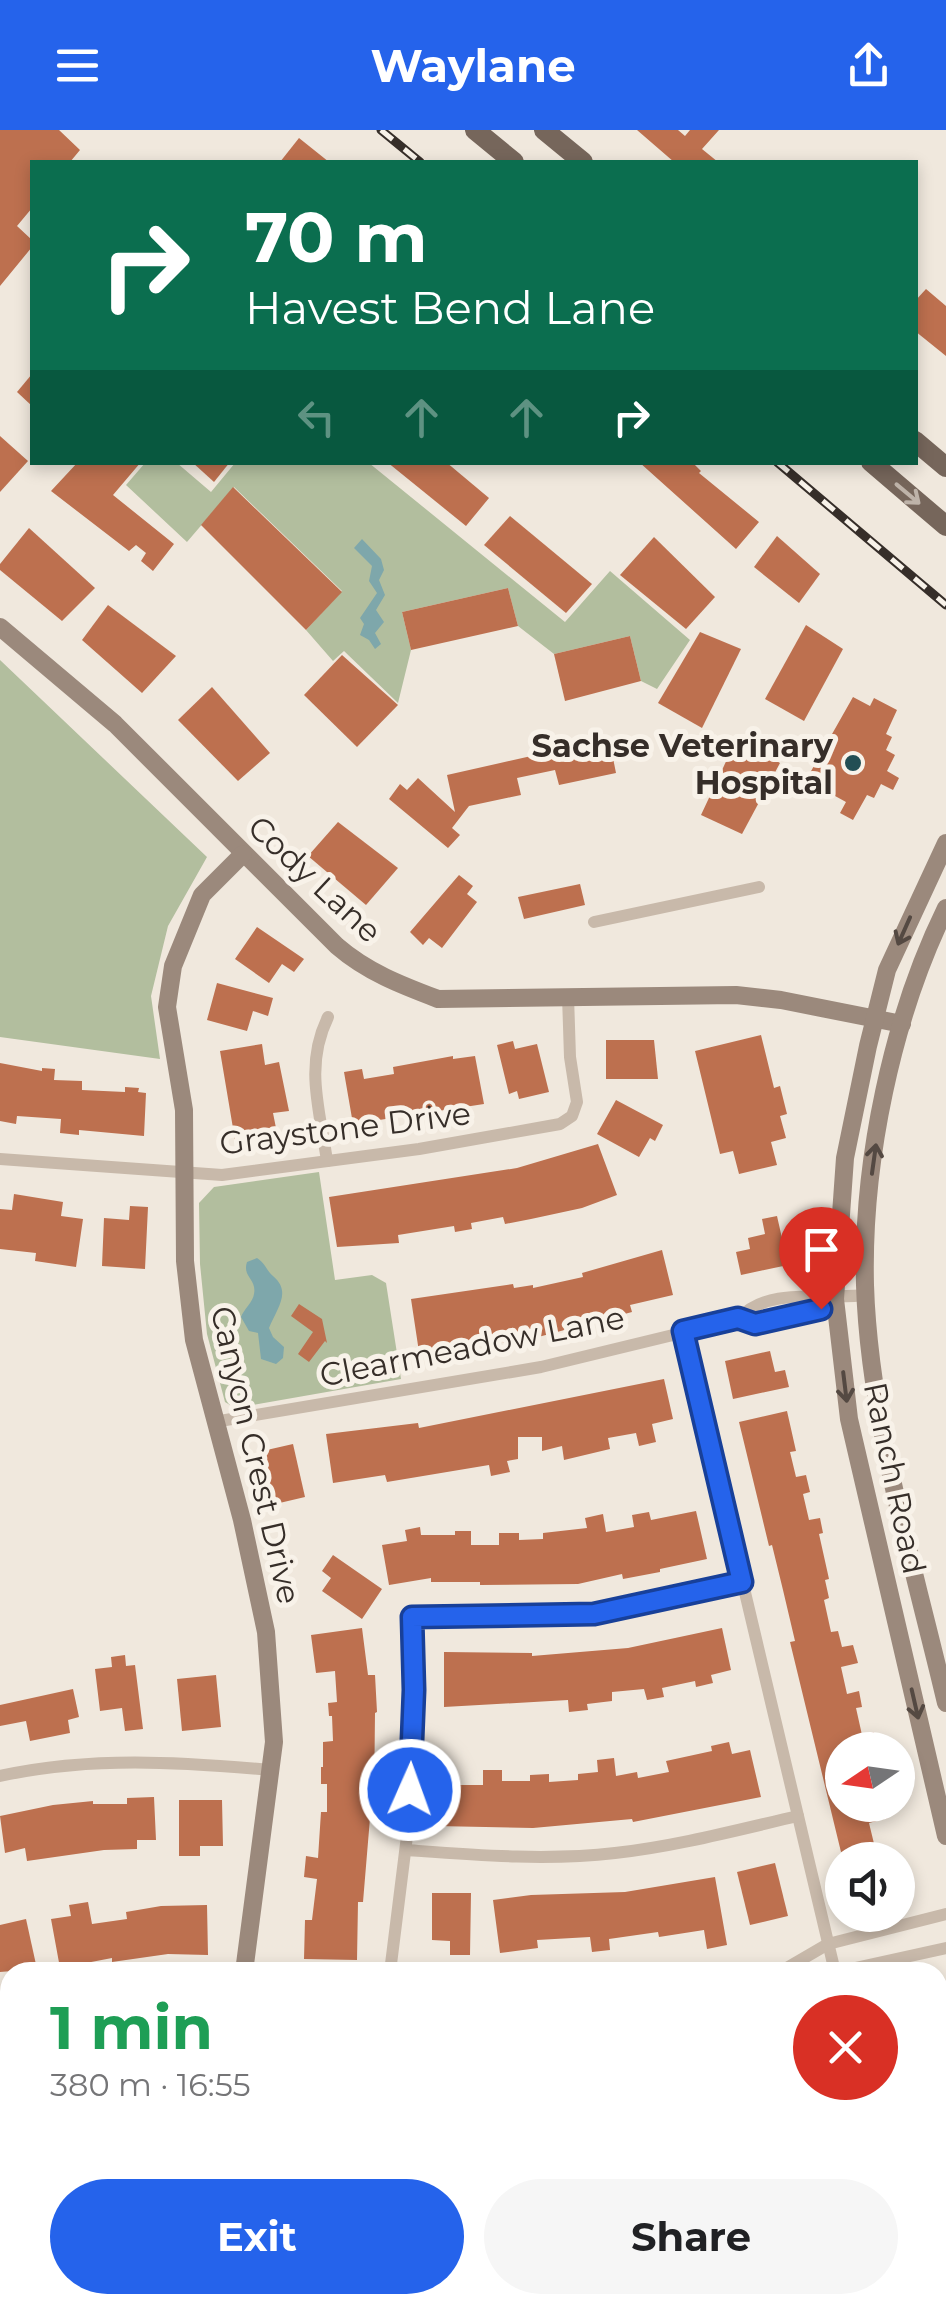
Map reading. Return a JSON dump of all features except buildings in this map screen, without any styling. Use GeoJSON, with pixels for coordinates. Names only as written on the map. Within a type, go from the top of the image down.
{"type":"FeatureCollection","features":[{"type":"Feature","properties":{"kind":"main road"},"geometry":{"type":"LineString","coordinates":[[476,130],[512,160]]}},
{"type":"Feature","properties":{"kind":"main road"},"geometry":{"type":"LineString","coordinates":[[544,130],[581,160]]}},
{"type":"Feature","properties":{"kind":"main road"},"geometry":{"type":"LineString","coordinates":[[918,444],[946,467]]}},
{"type":"Feature","properties":{"kind":"main road"},"geometry":{"type":"LineString","coordinates":[[875,465],[946,526]]}},
{"type":"Feature","properties":{"kind":"street","name":"Cody Lane"},"geometry":{"type":"LineString","coordinates":[[0,627],[115,724],[360,966],[400,984],[438,999],[736,995],[902,1024]]}},
{"type":"Feature","properties":{"kind":"street","name":"Ranch Road"},"geometry":{"type":"LineString","coordinates":[[946,843],[887,970],[874,1020],[845,1158],[835,1299],[849,1419],[946,1836]]}},
{"type":"Feature","properties":{"kind":"street","name":"Canyon Crest Drive"},"geometry":{"type":"LineString","coordinates":[[243,854],[202,895],[173,966],[166,1006],[184,1110],[185,1260],[192,1324],[266,1632],[274,1742],[245,1962]]}},
{"type":"Feature","properties":{"kind":"street"},"geometry":{"type":"LineString","coordinates":[[594,922],[759,887]]}},
{"type":"Feature","properties":{"kind":"street","name":"Ranch Road"},"geometry":{"type":"LineString","coordinates":[[946,908],[928,945],[902,1024],[881,1115],[870,1185],[866,1296],[872,1367],[887,1452],[946,1703]]}},
{"type":"Feature","properties":{"kind":"street","name":"Graystone Drive"},"geometry":{"type":"LineString","coordinates":[[0,1159],[222,1175],[419,1150],[560,1124],[572,1116],[577,1102],[570,1057],[568,996]]}},
{"type":"Feature","properties":{"kind":"street"},"geometry":{"type":"LineString","coordinates":[[328,1017],[316,1040],[313,1061],[328,1161]]}},
{"type":"Feature","properties":{"kind":"street","name":"Clearmeadow Lane"},"geometry":{"type":"LineString","coordinates":[[214,1422],[541,1367],[738,1318],[755,1324],[816,1312],[835,1299],[866,1296]]}},
{"type":"Feature","properties":{"kind":"street"},"geometry":{"type":"LineString","coordinates":[[683,1331],[833,1962]]}},
{"type":"Feature","properties":{"kind":"street"},"geometry":{"type":"LineString","coordinates":[[391,1962],[406,1850],[414,1690],[412,1617],[594,1614],[742,1582]]}},
{"type":"Feature","properties":{"kind":"street"},"geometry":{"type":"LineString","coordinates":[[0,1776],[96,1761],[170,1761],[271,1770]]}},
{"type":"Feature","properties":{"kind":"street"},"geometry":{"type":"LineString","coordinates":[[406,1850],[479,1855],[614,1853],[691,1841],[798,1816]]}},
{"type":"Feature","properties":{"kind":"street"},"geometry":{"type":"LineString","coordinates":[[797,1962],[828,1944],[946,1914]]}},
{"type":"Feature","properties":{"kind":"street"},"geometry":{"type":"LineString","coordinates":[[882,1962],[946,1948]]}},
{"type":"Feature","properties":{"kind":"green space"},"geometry":{"type":"Polygon","coordinates":[[[143,465],[179,465],[211,492],[233,465],[371,465],[565,622],[610,571],[690,640],[657,689],[641,681],[630,636],[554,654],[518,626],[508,588],[402,612],[411,650],[398,703],[344,651],[333,661],[306,630],[342,591],[234,487],[187,542],[126,485],[143,465]]]}},
{"type":"Feature","properties":{"kind":"green space"},"geometry":{"type":"Polygon","coordinates":[[[0,660],[207,857],[168,926],[151,996],[160,1059],[0,1037],[0,660]]]}},
{"type":"Feature","properties":{"kind":"green space"},"geometry":{"type":"Polygon","coordinates":[[[319,1172],[335,1280],[372,1275],[386,1283],[401,1379],[235,1408],[225,1402],[207,1334],[199,1203],[214,1187],[319,1172]]]}},
{"type":"Feature","properties":{"kind":"water"},"geometry":{"type":"Polygon","coordinates":[[[362,539],[381,559],[384,570],[379,580],[385,595],[376,610],[384,622],[375,633],[381,644],[375,649],[360,635],[364,624],[360,618],[377,593],[369,581],[372,566],[354,548],[362,539]]]}},
{"type":"Feature","properties":{"kind":"water"},"geometry":{"type":"Polygon","coordinates":[[[257,1258],[282,1288],[269,1328],[284,1347],[283,1358],[276,1364],[261,1359],[258,1333],[249,1331],[241,1317],[254,1294],[247,1262],[257,1258]]]}},
{"type":"Feature","properties":{"kind":"railway"},"geometry":{"type":"LineString","coordinates":[[381,130],[418,160]]}},
{"type":"Feature","properties":{"kind":"railway"},"geometry":{"type":"LineString","coordinates":[[781,465],[946,605]]}},
{"type":"Feature","properties":{"kind":"place","name":"Sachse Veterinary Hospital"},"geometry":{"type":"Point","coordinates":[853,763]}},
{"type":"Feature","properties":{"kind":"route"},"geometry":{"type":"LineString","coordinates":[[410,1790],[412,1617],[594,1614],[742,1582],[683,1331],[738,1318],[755,1324],[821,1309]]}}]}
